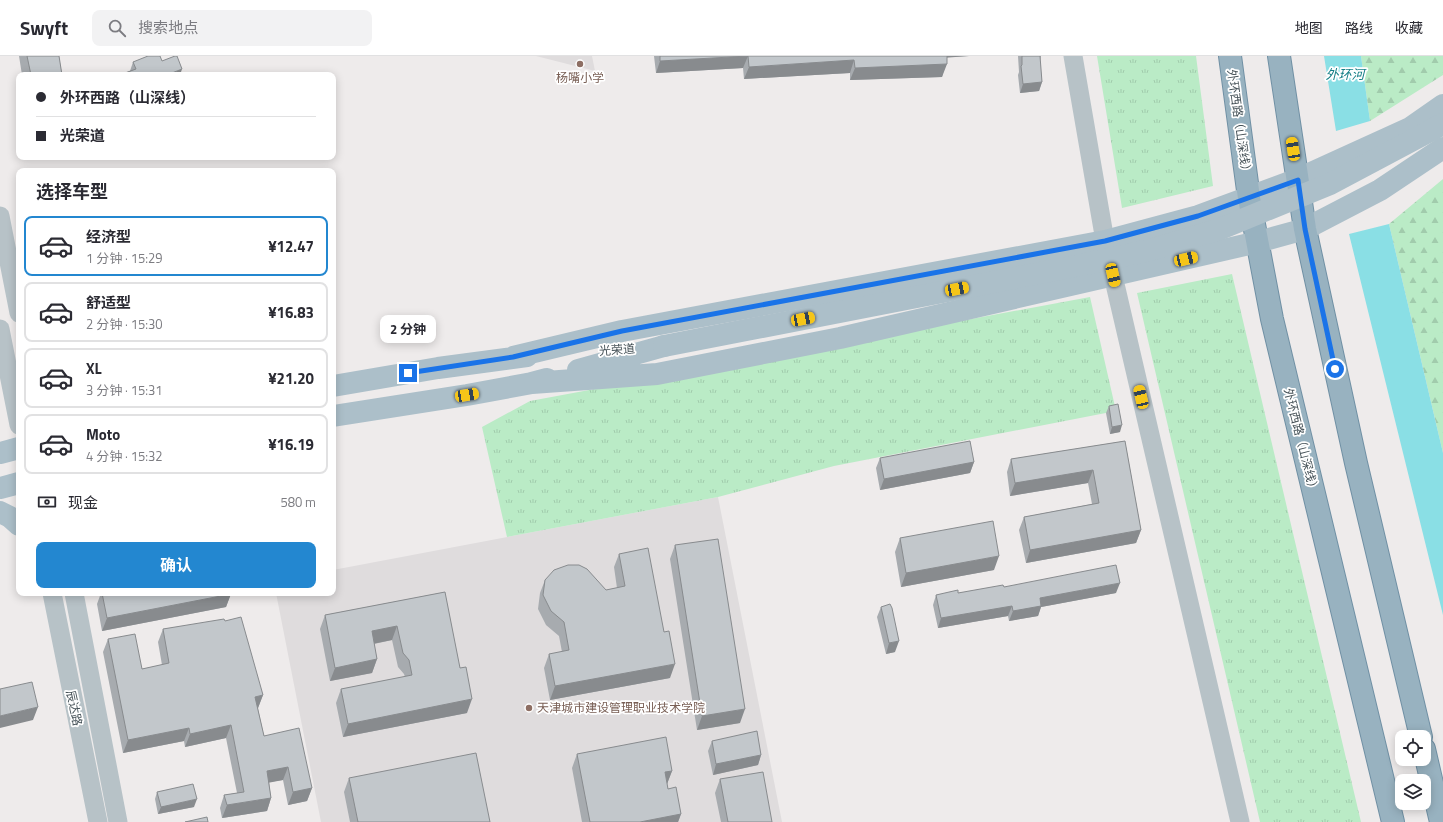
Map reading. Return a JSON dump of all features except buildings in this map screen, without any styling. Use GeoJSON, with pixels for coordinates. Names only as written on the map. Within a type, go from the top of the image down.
{"type":"FeatureCollection","features":[{"type":"Feature","properties":{"kind":"highway","name":"外环西路（山深线）"},"geometry":{"type":"LineString","coordinates":[[1230,56],[1249,198],[1273,327],[1393,822]]}},
{"type":"Feature","properties":{"kind":"highway"},"geometry":{"type":"LineString","coordinates":[[1279,56],[1305,229],[1356,463],[1419,730]]}},
{"type":"Feature","properties":{"kind":"highway"},"geometry":{"type":"LineString","coordinates":[[1428,766],[1441,822]]}},
{"type":"Feature","properties":{"kind":"main road"},"geometry":{"type":"LineString","coordinates":[[513,357],[622,331],[1105,241],[1198,216],[1298,180],[1410,128],[1443,105]]}},
{"type":"Feature","properties":{"kind":"main road"},"geometry":{"type":"LineString","coordinates":[[336,416],[532,383],[664,346],[1081,265],[1150,250],[1220,229],[1330,184],[1443,124]]}},
{"type":"Feature","properties":{"kind":"main road"},"geometry":{"type":"LineString","coordinates":[[532,383],[657,374],[840,338],[1258,242],[1305,229],[1380,190],[1443,148]]}},
{"type":"Feature","properties":{"kind":"main road","name":"光荣道"},"geometry":{"type":"LineString","coordinates":[[336,386],[513,357],[664,346]]}},
{"type":"Feature","properties":{"kind":"main road"},"geometry":{"type":"LineString","coordinates":[[0,452],[16,449]]}},
{"type":"Feature","properties":{"kind":"main road"},"geometry":{"type":"LineString","coordinates":[[0,512],[10,517],[16,522]]}},
{"type":"Feature","properties":{"kind":"street"},"geometry":{"type":"LineString","coordinates":[[1073,56],[1105,241],[1240,822]]}},
{"type":"Feature","properties":{"kind":"street"},"geometry":{"type":"LineString","coordinates":[[0,216],[16,298]]}},
{"type":"Feature","properties":{"kind":"street"},"geometry":{"type":"LineString","coordinates":[[0,329],[16,410]]}},
{"type":"Feature","properties":{"kind":"street","name":"辰达路"},"geometry":{"type":"LineString","coordinates":[[53,596],[98,822]]}},
{"type":"Feature","properties":{"kind":"street","name":"辰达路"},"geometry":{"type":"LineString","coordinates":[[75,596],[118,822]]}},
{"type":"Feature","properties":{"kind":"shaded area","name":"杨嘴小学"},"geometry":{"type":"Polygon","coordinates":[[[536,56],[592,56],[595,71],[536,56]]]}},
{"type":"Feature","properties":{"kind":"shaded area","name":"天津城市建设管理职业技术学院"},"geometry":{"type":"Polygon","coordinates":[[[718,497],[782,822],[321,822],[277,596],[336,596],[336,569],[718,497]]]}},
{"type":"Feature","properties":{"kind":"green space"},"geometry":{"type":"Polygon","coordinates":[[[1097,56],[1196,56],[1213,186],[1122,208],[1097,56]]]}},
{"type":"Feature","properties":{"kind":"green space"},"geometry":{"type":"Polygon","coordinates":[[[1361,56],[1443,56],[1443,75],[1370,121],[1361,56]]]}},
{"type":"Feature","properties":{"kind":"green space"},"geometry":{"type":"Polygon","coordinates":[[[1443,179],[1443,453],[1389,224],[1443,179]]]}},
{"type":"Feature","properties":{"kind":"green space"},"geometry":{"type":"Polygon","coordinates":[[[1232,274],[1361,822],[1260,822],[1137,293],[1232,274]]]}},
{"type":"Feature","properties":{"kind":"green space"},"geometry":{"type":"Polygon","coordinates":[[[1090,297],[1116,411],[834,466],[718,497],[507,537],[482,427],[530,401],[1090,297]]]}},
{"type":"Feature","properties":{"kind":"water","name":"外环河"},"geometry":{"type":"Polygon","coordinates":[[[1324,56],[1361,56],[1370,121],[1336,131],[1324,56]]]}},
{"type":"Feature","properties":{"kind":"water"},"geometry":{"type":"Polygon","coordinates":[[[1389,224],[1443,453],[1443,615],[1349,234],[1389,224]]]}},
{"type":"Feature","properties":{"kind":"place","name":"杨嘴小学"},"geometry":{"type":"Point","coordinates":[580,64]}},
{"type":"Feature","properties":{"kind":"place","name":"天津城市建设管理职业技术学院"},"geometry":{"type":"Point","coordinates":[529,708]}},
{"type":"Feature","properties":{"kind":"route"},"geometry":{"type":"LineString","coordinates":[[408,373],[513,357],[622,331],[1105,241],[1198,216],[1298,180],[1305,229],[1335,369]]}}]}
